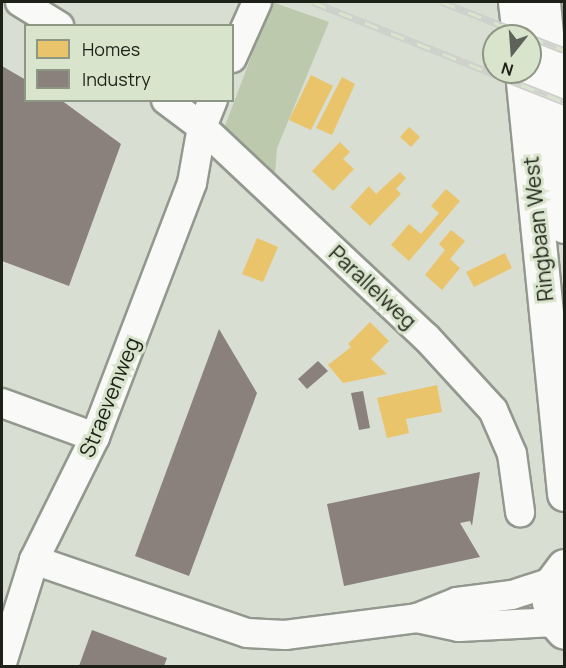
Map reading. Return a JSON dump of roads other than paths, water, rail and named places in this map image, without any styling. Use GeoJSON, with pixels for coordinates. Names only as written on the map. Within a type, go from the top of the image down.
{"type":"FeatureCollection","features":[{"type":"Feature","properties":{"kind":"main road"},"geometry":{"type":"LineString","coordinates":[[515,2],[518,24]]}},
{"type":"Feature","properties":{"kind":"main road","name":"Ringbaan West"},"geometry":{"type":"LineString","coordinates":[[543,2],[564,226]]}},
{"type":"Feature","properties":{"kind":"main road","name":"Ringbaan West"},"geometry":{"type":"LineString","coordinates":[[523,84],[564,494]]}},
{"type":"Feature","properties":{"kind":"main road"},"geometry":{"type":"LineString","coordinates":[[558,574],[549,602],[560,627]]}},
{"type":"Feature","properties":{"kind":"street"},"geometry":{"type":"LineString","coordinates":[[20,2],[56,24]]}},
{"type":"Feature","properties":{"kind":"street"},"geometry":{"type":"LineString","coordinates":[[234,54],[257,2]]}},
{"type":"Feature","properties":{"kind":"street","name":"Parallelweg"},"geometry":{"type":"LineString","coordinates":[[169,102],[202,127],[426,337],[493,410],[512,454],[520,512]]}},
{"type":"Feature","properties":{"kind":"street","name":"Straevenweg"},"geometry":{"type":"LineString","coordinates":[[2,663],[34,560],[95,437],[192,183],[202,127],[212,102]]}},
{"type":"Feature","properties":{"kind":"street"},"geometry":{"type":"LineString","coordinates":[[2,403],[95,437]]}},
{"type":"Feature","properties":{"kind":"street"},"geometry":{"type":"LineString","coordinates":[[34,560],[247,633],[329,632],[417,618],[457,602],[512,595],[558,574]]}},
{"type":"Feature","properties":{"kind":"street"},"geometry":{"type":"LineString","coordinates":[[417,618],[459,627],[560,627]]}},
{"type":"Feature","properties":{"kind":"railway"},"geometry":{"type":"LineString","coordinates":[[313,2],[564,102]]}},
{"type":"Feature","properties":{"kind":"railway"},"geometry":{"type":"LineString","coordinates":[[442,2],[498,24]]}},
{"type":"Feature","properties":{"kind":"railway"},"geometry":{"type":"LineString","coordinates":[[542,42],[564,50]]}}]}
